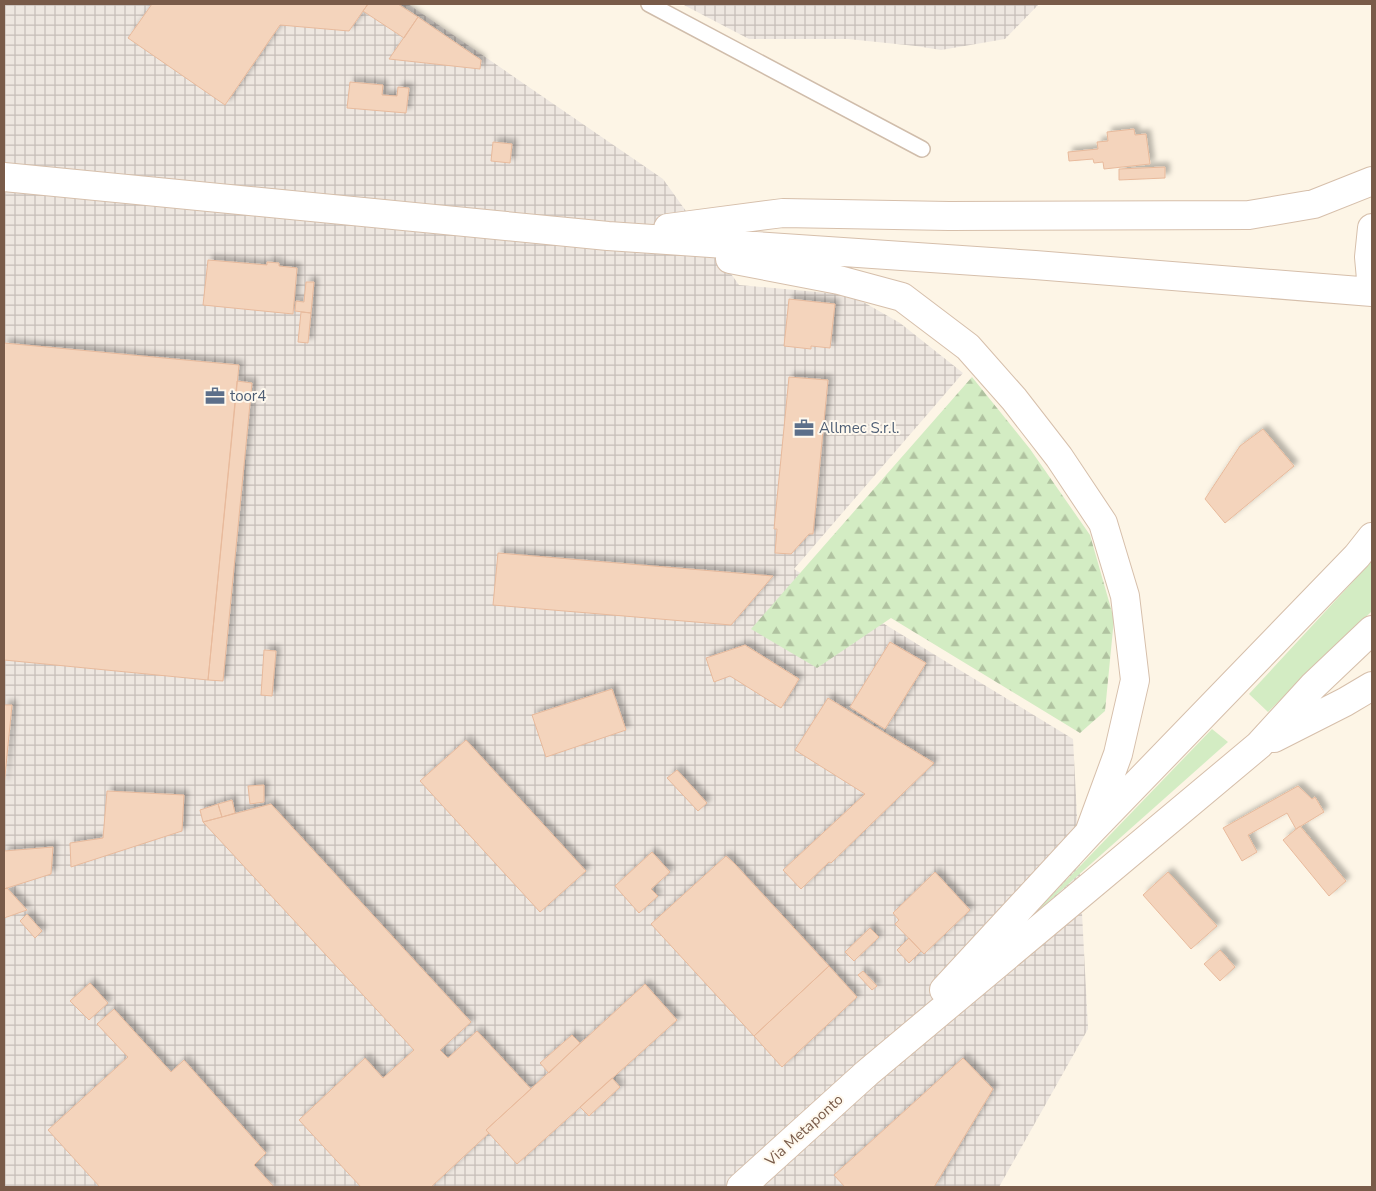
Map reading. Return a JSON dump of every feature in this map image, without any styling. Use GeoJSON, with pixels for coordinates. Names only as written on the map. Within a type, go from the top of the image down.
{"type":"FeatureCollection","features":[{"type":"Feature","properties":{"kind":"main road"},"geometry":{"type":"LineString","coordinates":[[4,177],[608,236],[1026,264],[1372,291],[1369,257],[1372,228]]}},
{"type":"Feature","properties":{"kind":"main road"},"geometry":{"type":"LineString","coordinates":[[608,236],[783,212],[949,216],[1249,215],[1314,204],[1372,181]]}},
{"type":"Feature","properties":{"kind":"main road"},"geometry":{"type":"LineString","coordinates":[[608,236],[839,280],[902,297],[968,347],[1014,399],[1060,457],[1103,523],[1125,596],[1135,680],[1118,754],[1089,833]]}},
{"type":"Feature","properties":{"kind":"main road"},"geometry":{"type":"LineString","coordinates":[[867,1073],[1089,833],[1357,556],[1372,536]]}},
{"type":"Feature","properties":{"kind":"main road"},"geometry":{"type":"LineString","coordinates":[[867,1073],[1259,745],[1313,686],[1372,630]]}},
{"type":"Feature","properties":{"kind":"main road"},"geometry":{"type":"LineString","coordinates":[[1259,745],[1345,702],[1372,686]]}},
{"type":"Feature","properties":{"kind":"main road","name":"Via Metaponto"},"geometry":{"type":"LineString","coordinates":[[742,1187],[867,1073]]}},
{"type":"Feature","properties":{"kind":"lane"},"geometry":{"type":"LineString","coordinates":[[649,4],[922,149]]}},
{"type":"Feature","properties":{"kind":"shaded area"},"geometry":{"type":"Polygon","coordinates":[[[4,4],[408,4],[663,179],[739,285],[851,295],[900,323],[963,373],[794,569],[1073,739],[1088,1029],[999,1187],[4,1187],[4,4]]]}},
{"type":"Feature","properties":{"kind":"shaded area"},"geometry":{"type":"Polygon","coordinates":[[[682,4],[1039,4],[1005,39],[941,50],[848,39],[749,39],[682,4]]]}},
{"type":"Feature","properties":{"kind":"green space"},"geometry":{"type":"Polygon","coordinates":[[[972,377],[1030,449],[1090,535],[1114,619],[1105,711],[1080,733],[891,618],[817,668],[751,629],[972,377]]]}},
{"type":"Feature","properties":{"kind":"green space"},"geometry":{"type":"Polygon","coordinates":[[[1372,561],[1372,611],[1268,712],[1249,694],[1372,561]]]}},
{"type":"Feature","properties":{"kind":"green space"},"geometry":{"type":"Polygon","coordinates":[[[1212,729],[1228,742],[1030,918],[1212,729]]]}},
{"type":"Feature","properties":{"kind":"building"},"geometry":{"type":"Polygon","coordinates":[[[152,4],[368,4],[349,31],[280,25],[225,105],[128,38],[152,4]]]}},
{"type":"Feature","properties":{"kind":"building"},"geometry":{"type":"Polygon","coordinates":[[[368,4],[398,4],[418,17],[404,38],[363,11],[368,4]]]}},
{"type":"Feature","properties":{"kind":"building"},"geometry":{"type":"Polygon","coordinates":[[[418,17],[481,60],[480,69],[389,59],[418,17]]]}},
{"type":"Feature","properties":{"kind":"building"},"geometry":{"type":"Polygon","coordinates":[[[350,82],[383,85],[382,95],[397,96],[398,87],[409,88],[406,113],[347,108],[350,82]]]}},
{"type":"Feature","properties":{"kind":"building"},"geometry":{"type":"Polygon","coordinates":[[[1134,129],[1135,135],[1146,134],[1150,164],[1104,169],[1103,162],[1094,163],[1093,159],[1069,161],[1068,152],[1098,149],[1097,142],[1108,141],[1107,132],[1134,129]]]}},
{"type":"Feature","properties":{"kind":"building"},"geometry":{"type":"Polygon","coordinates":[[[493,142],[512,144],[510,163],[491,161],[493,142]]]}},
{"type":"Feature","properties":{"kind":"building"},"geometry":{"type":"Polygon","coordinates":[[[1165,167],[1165,178],[1119,180],[1119,169],[1165,167]]]}},
{"type":"Feature","properties":{"kind":"building"},"geometry":{"type":"Polygon","coordinates":[[[208,260],[267,265],[267,262],[279,263],[279,266],[297,268],[293,314],[203,305],[208,260]]]}},
{"type":"Feature","properties":{"kind":"building"},"geometry":{"type":"Polygon","coordinates":[[[306,282],[314,282],[311,313],[295,311],[296,301],[304,302],[306,282]]]}},
{"type":"Feature","properties":{"kind":"building"},"geometry":{"type":"Polygon","coordinates":[[[789,299],[835,304],[830,348],[811,346],[811,349],[784,346],[789,299]]]}},
{"type":"Feature","properties":{"kind":"building"},"geometry":{"type":"Polygon","coordinates":[[[301,312],[311,313],[308,343],[298,342],[301,312]]]}},
{"type":"Feature","properties":{"kind":"building"},"geometry":{"type":"Polygon","coordinates":[[[4,343],[239,365],[208,680],[4,660],[4,343]]]}},
{"type":"Feature","properties":{"kind":"building"},"geometry":{"type":"Polygon","coordinates":[[[789,377],[828,380],[813,534],[809,534],[791,554],[775,553],[777,529],[774,529],[789,377]]]}},
{"type":"Feature","properties":{"kind":"building"},"geometry":{"type":"Polygon","coordinates":[[[237,381],[252,383],[223,681],[208,680],[237,381]]]}},
{"type":"Feature","properties":{"kind":"building"},"geometry":{"type":"Polygon","coordinates":[[[1263,429],[1294,466],[1225,523],[1205,499],[1240,446],[1263,429]]]}},
{"type":"Feature","properties":{"kind":"building"},"geometry":{"type":"Polygon","coordinates":[[[498,553],[773,576],[731,625],[493,605],[498,553]]]}},
{"type":"Feature","properties":{"kind":"building"},"geometry":{"type":"Polygon","coordinates":[[[890,642],[926,663],[885,729],[850,707],[890,642]]]}},
{"type":"Feature","properties":{"kind":"building"},"geometry":{"type":"Polygon","coordinates":[[[745,645],[799,679],[781,708],[730,676],[714,682],[706,658],[745,645]]]}},
{"type":"Feature","properties":{"kind":"building"},"geometry":{"type":"Polygon","coordinates":[[[264,650],[276,651],[272,696],[261,695],[264,650]]]}},
{"type":"Feature","properties":{"kind":"building"},"geometry":{"type":"Polygon","coordinates":[[[612,689],[626,730],[546,757],[532,715],[612,689]]]}},
{"type":"Feature","properties":{"kind":"building"},"geometry":{"type":"Polygon","coordinates":[[[828,698],[934,763],[831,863],[829,862],[801,889],[783,870],[865,794],[795,750],[828,698]]]}},
{"type":"Feature","properties":{"kind":"building"},"geometry":{"type":"Polygon","coordinates":[[[4,705],[12,705],[4,786],[4,705]]]}},
{"type":"Feature","properties":{"kind":"building"},"geometry":{"type":"Polygon","coordinates":[[[466,740],[586,871],[540,912],[420,781],[466,740]]]}},
{"type":"Feature","properties":{"kind":"building"},"geometry":{"type":"Polygon","coordinates":[[[677,770],[707,803],[698,811],[667,778],[677,770]]]}},
{"type":"Feature","properties":{"kind":"building"},"geometry":{"type":"Polygon","coordinates":[[[264,785],[264,802],[250,804],[248,786],[264,785]]]}},
{"type":"Feature","properties":{"kind":"building"},"geometry":{"type":"Polygon","coordinates":[[[1298,786],[1312,799],[1315,797],[1324,812],[1296,829],[1287,813],[1248,835],[1257,852],[1242,861],[1223,828],[1298,786]]]}},
{"type":"Feature","properties":{"kind":"building"},"geometry":{"type":"Polygon","coordinates":[[[107,791],[184,795],[182,831],[71,867],[70,843],[103,838],[107,791]]]}},
{"type":"Feature","properties":{"kind":"building"},"geometry":{"type":"Polygon","coordinates":[[[232,800],[235,813],[222,817],[218,804],[232,800]]]}},
{"type":"Feature","properties":{"kind":"building"},"geometry":{"type":"Polygon","coordinates":[[[218,804],[222,817],[203,822],[200,810],[218,804]]]}},
{"type":"Feature","properties":{"kind":"building"},"geometry":{"type":"Polygon","coordinates":[[[271,804],[471,1022],[440,1050],[448,1058],[477,1031],[531,1089],[486,1130],[489,1133],[431,1187],[361,1187],[299,1120],[365,1058],[383,1078],[414,1050],[203,822],[271,804]]]}},
{"type":"Feature","properties":{"kind":"building"},"geometry":{"type":"Polygon","coordinates":[[[1300,826],[1346,881],[1329,896],[1283,840],[1300,826]]]}},
{"type":"Feature","properties":{"kind":"building"},"geometry":{"type":"Polygon","coordinates":[[[53,847],[51,874],[4,889],[4,851],[53,847]]]}},
{"type":"Feature","properties":{"kind":"building"},"geometry":{"type":"Polygon","coordinates":[[[652,852],[670,872],[651,889],[658,896],[639,913],[615,886],[652,852]]]}},
{"type":"Feature","properties":{"kind":"building"},"geometry":{"type":"Polygon","coordinates":[[[726,856],[829,966],[754,1036],[651,924],[726,856]]]}},
{"type":"Feature","properties":{"kind":"building"},"geometry":{"type":"Polygon","coordinates":[[[935,872],[970,910],[924,954],[895,924],[899,920],[893,913],[935,872]]]}},
{"type":"Feature","properties":{"kind":"building"},"geometry":{"type":"Polygon","coordinates":[[[1168,872],[1217,926],[1191,949],[1143,895],[1168,872]]]}},
{"type":"Feature","properties":{"kind":"building"},"geometry":{"type":"Polygon","coordinates":[[[7,888],[27,910],[4,918],[4,889],[7,888]]]}},
{"type":"Feature","properties":{"kind":"building"},"geometry":{"type":"Polygon","coordinates":[[[27,914],[42,931],[35,938],[20,921],[27,914]]]}},
{"type":"Feature","properties":{"kind":"building"},"geometry":{"type":"Polygon","coordinates":[[[870,928],[879,937],[854,961],[845,952],[870,928]]]}},
{"type":"Feature","properties":{"kind":"building"},"geometry":{"type":"Polygon","coordinates":[[[909,938],[921,951],[909,963],[897,950],[909,938]]]}},
{"type":"Feature","properties":{"kind":"building"},"geometry":{"type":"Polygon","coordinates":[[[1220,950],[1235,967],[1220,981],[1204,964],[1220,950]]]}},
{"type":"Feature","properties":{"kind":"building"},"geometry":{"type":"Polygon","coordinates":[[[829,966],[857,997],[782,1067],[754,1036],[829,966]]]}},
{"type":"Feature","properties":{"kind":"building"},"geometry":{"type":"Polygon","coordinates":[[[863,971],[877,986],[872,990],[858,975],[863,971]]]}},
{"type":"Feature","properties":{"kind":"building"},"geometry":{"type":"Polygon","coordinates":[[[90,983],[108,1003],[89,1020],[70,1001],[90,983]]]}},
{"type":"Feature","properties":{"kind":"building"},"geometry":{"type":"Polygon","coordinates":[[[645,984],[677,1020],[517,1164],[486,1130],[645,984]]]}},
{"type":"Feature","properties":{"kind":"building"},"geometry":{"type":"Polygon","coordinates":[[[114,1009],[171,1072],[184,1060],[266,1153],[254,1165],[274,1187],[100,1187],[48,1130],[128,1057],[97,1024],[114,1009]]]}},
{"type":"Feature","properties":{"kind":"building"},"geometry":{"type":"Polygon","coordinates":[[[572,1035],[580,1043],[549,1073],[540,1063],[572,1035]]]}},
{"type":"Feature","properties":{"kind":"building"},"geometry":{"type":"Polygon","coordinates":[[[963,1058],[993,1089],[934,1187],[845,1187],[834,1175],[963,1058]]]}},
{"type":"Feature","properties":{"kind":"building"},"geometry":{"type":"Polygon","coordinates":[[[612,1078],[620,1087],[589,1116],[580,1107],[612,1078]]]}},
{"type":"Feature","properties":{"kind":"place","name":"toor4"},"geometry":{"type":"Point","coordinates":[215,396]}},
{"type":"Feature","properties":{"kind":"place","name":"Allmec S.r.l."},"geometry":{"type":"Point","coordinates":[804,428]}}]}
